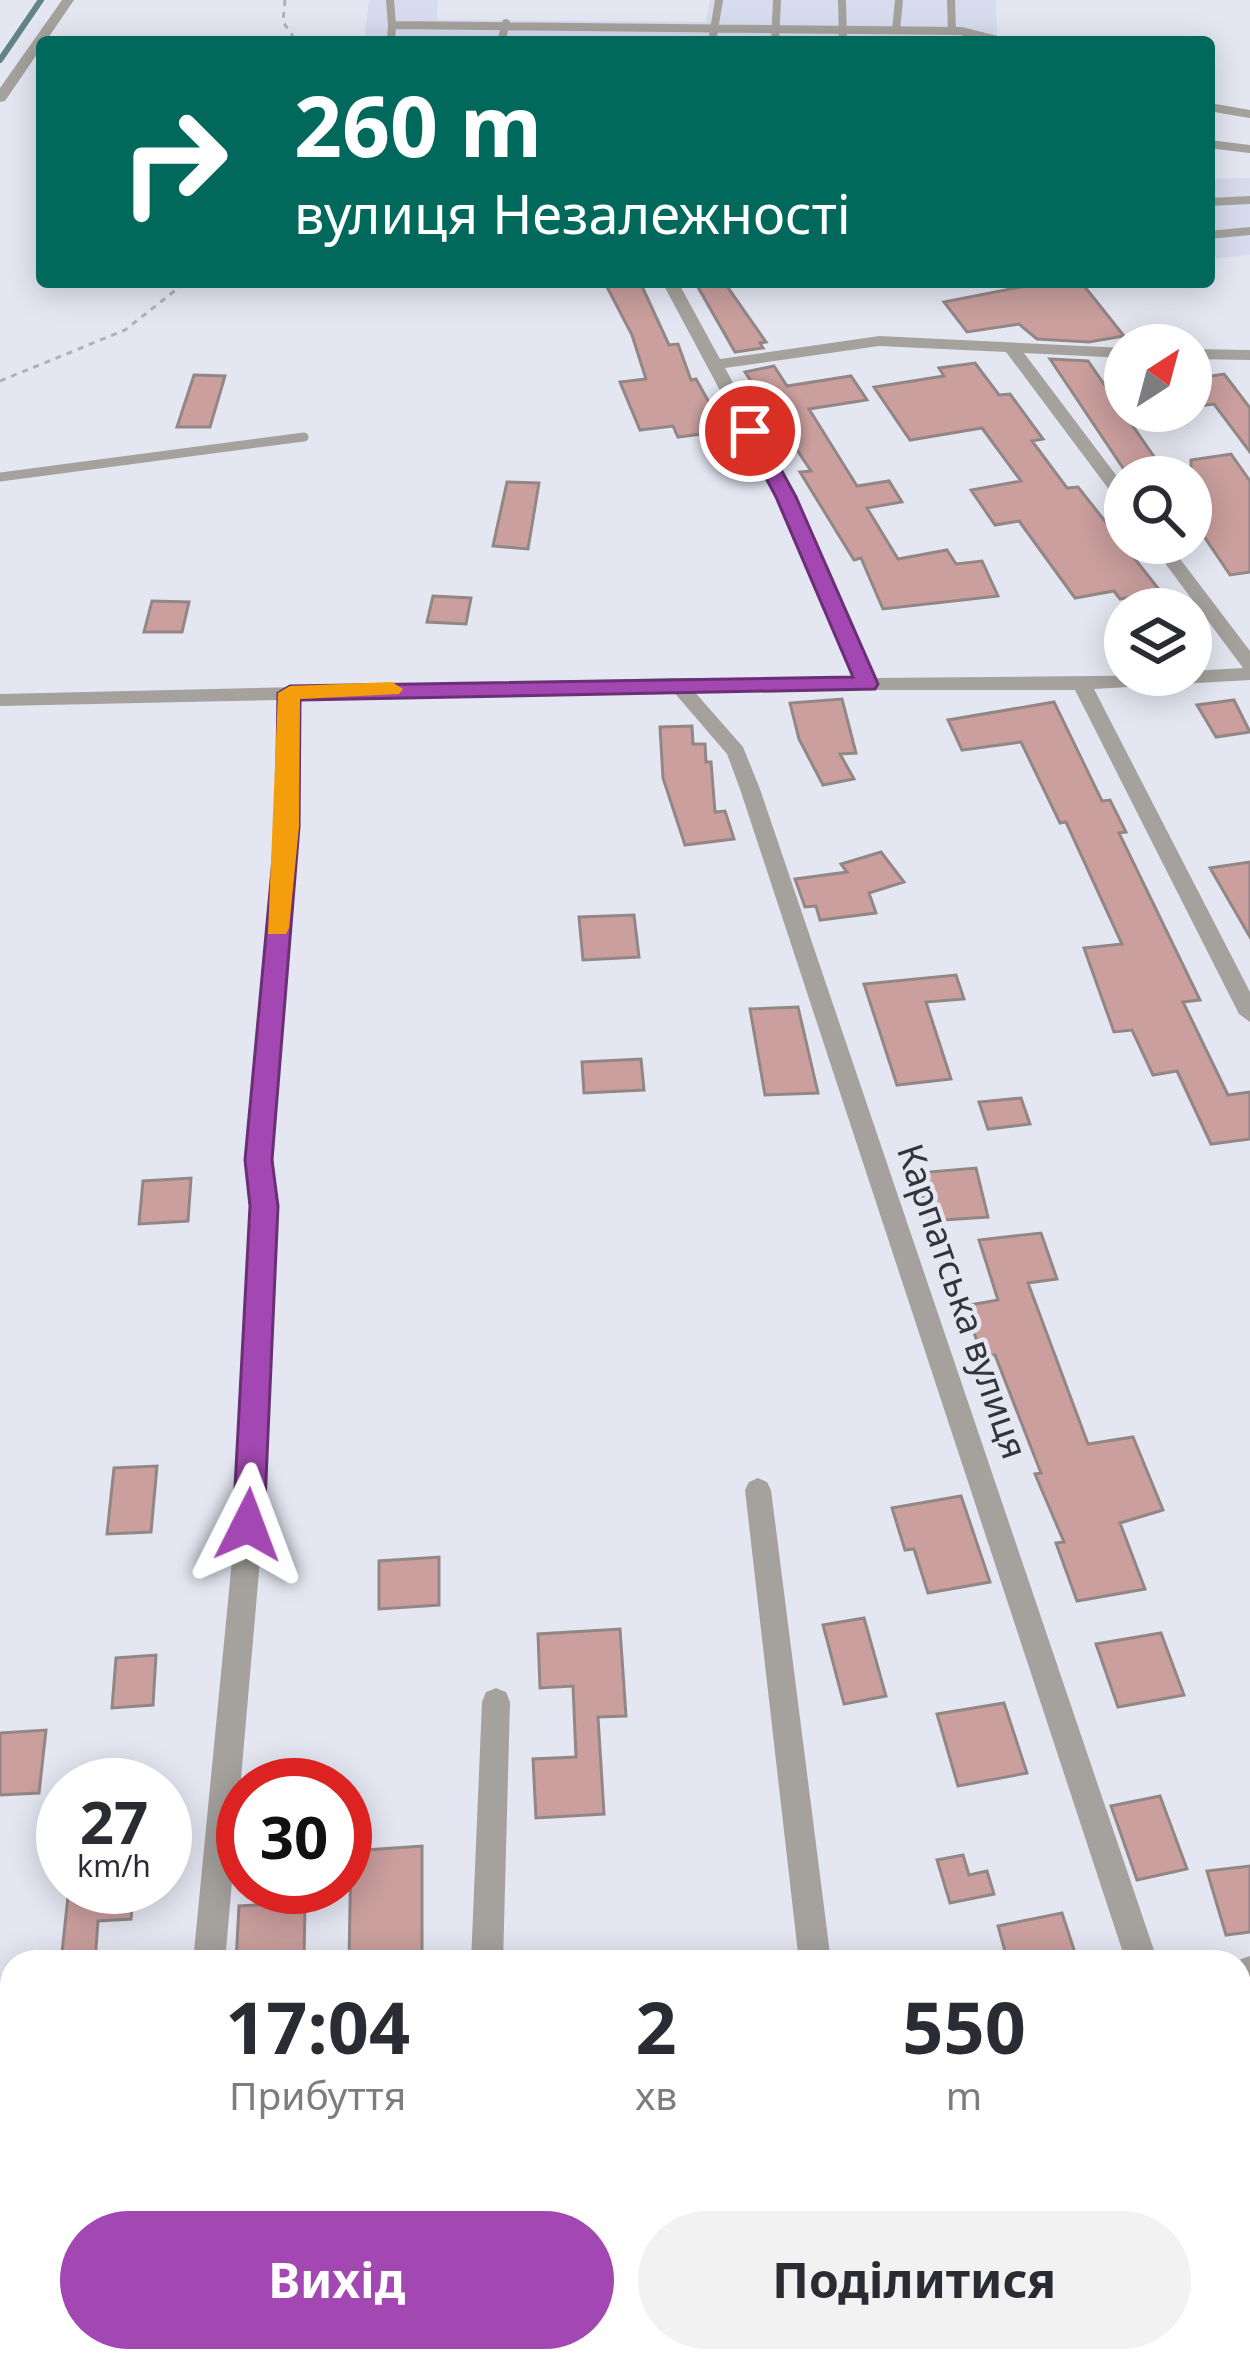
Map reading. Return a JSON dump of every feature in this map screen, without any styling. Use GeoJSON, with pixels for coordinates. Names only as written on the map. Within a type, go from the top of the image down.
{"type":"FeatureCollection","features":[{"type":"Feature","properties":{"kind":"street"},"geometry":{"type":"LineString","coordinates":[[43,36],[68,0]]}},
{"type":"Feature","properties":{"kind":"street"},"geometry":{"type":"LineString","coordinates":[[0,98],[36,46]]}},
{"type":"Feature","properties":{"kind":"street"},"geometry":{"type":"LineString","coordinates":[[673,288],[786,497],[867,684]]}},
{"type":"Feature","properties":{"kind":"street"},"geometry":{"type":"LineString","coordinates":[[715,365],[879,341],[1104,352]]}},
{"type":"Feature","properties":{"kind":"street"},"geometry":{"type":"LineString","coordinates":[[1013,350],[1104,471]]}},
{"type":"Feature","properties":{"kind":"street"},"geometry":{"type":"LineString","coordinates":[[1212,354],[1250,355]]}},
{"type":"Feature","properties":{"kind":"street"},"geometry":{"type":"LineString","coordinates":[[1175,564],[1250,664]]}},
{"type":"Feature","properties":{"kind":"street"},"geometry":{"type":"LineString","coordinates":[[0,700],[676,684],[1082,684],[1250,674]]}},
{"type":"Feature","properties":{"kind":"street","name":"Карпатська вулиця"},"geometry":{"type":"LineString","coordinates":[[676,684],[736,752],[750,789],[1138,1950]]}},
{"type":"Feature","properties":{"kind":"street"},"geometry":{"type":"LineString","coordinates":[[1082,684],[1242,974],[1250,1014]]}},
{"type":"Feature","properties":{"kind":"street"},"geometry":{"type":"LineString","coordinates":[[210,1950],[246,1560],[264,1206],[258,1160],[288,827],[290,693]]}},
{"type":"Feature","properties":{"kind":"street"},"geometry":{"type":"LineString","coordinates":[[758,1490],[814,1950]]}},
{"type":"Feature","properties":{"kind":"street"},"geometry":{"type":"LineString","coordinates":[[487,1950],[496,1702]]}},
{"type":"Feature","properties":{"kind":"lane"},"geometry":{"type":"LineString","coordinates":[[389,0],[391,36]]}},
{"type":"Feature","properties":{"kind":"lane"},"geometry":{"type":"LineString","coordinates":[[713,36],[719,0]]}},
{"type":"Feature","properties":{"kind":"lane"},"geometry":{"type":"LineString","coordinates":[[775,36],[777,0]]}},
{"type":"Feature","properties":{"kind":"lane"},"geometry":{"type":"LineString","coordinates":[[842,0],[844,36]]}},
{"type":"Feature","properties":{"kind":"lane"},"geometry":{"type":"LineString","coordinates":[[896,30],[899,0]]}},
{"type":"Feature","properties":{"kind":"lane"},"geometry":{"type":"LineString","coordinates":[[950,0],[952,31]]}},
{"type":"Feature","properties":{"kind":"lane"},"geometry":{"type":"LineString","coordinates":[[392,26],[506,23],[952,31],[976,36]]}},
{"type":"Feature","properties":{"kind":"lane"},"geometry":{"type":"LineString","coordinates":[[503,36],[506,23]]}},
{"type":"Feature","properties":{"kind":"lane"},"geometry":{"type":"LineString","coordinates":[[575,36],[577,25]]}},
{"type":"Feature","properties":{"kind":"lane"},"geometry":{"type":"LineString","coordinates":[[638,36],[639,26]]}},
{"type":"Feature","properties":{"kind":"lane"},"geometry":{"type":"LineString","coordinates":[[914,31],[914,36]]}},
{"type":"Feature","properties":{"kind":"lane"},"geometry":{"type":"LineString","coordinates":[[1215,108],[1250,114]]}},
{"type":"Feature","properties":{"kind":"lane"},"geometry":{"type":"LineString","coordinates":[[1215,145],[1250,149]]}},
{"type":"Feature","properties":{"kind":"lane"},"geometry":{"type":"LineString","coordinates":[[1215,202],[1250,200]]}},
{"type":"Feature","properties":{"kind":"lane"},"geometry":{"type":"LineString","coordinates":[[1215,234],[1250,231]]}},
{"type":"Feature","properties":{"kind":"lane"},"geometry":{"type":"LineString","coordinates":[[0,477],[304,437]]}},
{"type":"Feature","properties":{"kind":"path"},"geometry":{"type":"LineString","coordinates":[[285,0],[283,22],[293,36]]}},
{"type":"Feature","properties":{"kind":"path"},"geometry":{"type":"LineString","coordinates":[[0,381],[125,329],[178,288]]}},
{"type":"Feature","properties":{"kind":"shaded area"},"geometry":{"type":"Polygon","coordinates":[[[369,0],[438,0],[437,20],[706,22],[710,0],[996,0],[997,36],[365,36],[369,0]]]}},
{"type":"Feature","properties":{"kind":"shaded area"},"geometry":{"type":"Polygon","coordinates":[[[1250,178],[1250,255],[1215,258],[1215,179],[1250,178]]]}},
{"type":"Feature","properties":{"kind":"building"},"geometry":{"type":"Polygon","coordinates":[[[608,288],[643,288],[669,345],[678,344],[691,380],[696,379],[725,431],[678,437],[673,426],[640,430],[620,382],[646,379],[632,335],[608,288]]]}},
{"type":"Feature","properties":{"kind":"building"},"geometry":{"type":"Polygon","coordinates":[[[698,288],[728,288],[766,342],[760,343],[763,348],[735,352],[698,288]]]}},
{"type":"Feature","properties":{"kind":"building"},"geometry":{"type":"Polygon","coordinates":[[[1016,288],[1086,288],[1114,324],[1104,324],[1104,339],[1089,342],[1037,339],[1019,324],[967,332],[944,302],[1016,288]]]}},
{"type":"Feature","properties":{"kind":"building"},"geometry":{"type":"Polygon","coordinates":[[[1050,359],[1088,361],[1104,384],[1104,432],[1137,432],[1154,456],[1115,456],[1050,359]]]}},
{"type":"Feature","properties":{"kind":"building"},"geometry":{"type":"Polygon","coordinates":[[[975,363],[999,395],[1010,394],[1043,439],[1032,441],[1067,488],[1078,487],[1104,520],[1104,564],[1139,564],[1158,588],[1104,588],[1104,593],[1075,598],[1019,521],[995,525],[971,490],[1021,481],[982,428],[910,440],[874,387],[944,376],[939,368],[975,363]]]}},
{"type":"Feature","properties":{"kind":"building"},"geometry":{"type":"Polygon","coordinates":[[[774,366],[787,386],[851,376],[867,400],[809,409],[857,486],[889,481],[902,502],[867,508],[898,559],[947,550],[956,564],[982,561],[998,596],[883,609],[861,558],[854,560],[800,472],[811,471],[745,372],[774,366]]]}},
{"type":"Feature","properties":{"kind":"building"},"geometry":{"type":"Polygon","coordinates":[[[1224,374],[1250,408],[1250,452],[1212,404],[1212,376],[1224,374]]]}},
{"type":"Feature","properties":{"kind":"building"},"geometry":{"type":"Polygon","coordinates":[[[194,375],[225,376],[210,427],[177,427],[194,375]]]}},
{"type":"Feature","properties":{"kind":"building"},"geometry":{"type":"Polygon","coordinates":[[[1231,454],[1250,481],[1250,572],[1230,575],[1212,548],[1212,457],[1231,454]]]}},
{"type":"Feature","properties":{"kind":"building"},"geometry":{"type":"Polygon","coordinates":[[[507,482],[539,483],[528,549],[493,546],[507,482]]]}},
{"type":"Feature","properties":{"kind":"building"},"geometry":{"type":"Polygon","coordinates":[[[433,596],[471,598],[466,624],[427,622],[433,596]]]}},
{"type":"Feature","properties":{"kind":"building"},"geometry":{"type":"Polygon","coordinates":[[[152,601],[189,602],[182,632],[144,632],[152,601]]]}},
{"type":"Feature","properties":{"kind":"building"},"geometry":{"type":"Polygon","coordinates":[[[842,699],[856,753],[840,754],[854,779],[823,785],[799,739],[790,703],[842,699]]]}},
{"type":"Feature","properties":{"kind":"building"},"geometry":{"type":"Polygon","coordinates":[[[1234,700],[1250,732],[1216,737],[1197,705],[1234,700]]]}},
{"type":"Feature","properties":{"kind":"building"},"geometry":{"type":"Polygon","coordinates":[[[1054,702],[1102,801],[1110,800],[1126,832],[1119,833],[1200,1000],[1183,1002],[1228,1095],[1250,1092],[1250,1139],[1211,1144],[1177,1071],[1153,1075],[1132,1030],[1114,1032],[1084,948],[1122,944],[1066,822],[1060,823],[1021,742],[962,750],[948,720],[1054,702]]]}},
{"type":"Feature","properties":{"kind":"building"},"geometry":{"type":"Polygon","coordinates":[[[692,726],[693,744],[705,744],[706,762],[711,762],[715,812],[725,811],[734,839],[685,845],[663,778],[660,727],[692,726]]]}},
{"type":"Feature","properties":{"kind":"building"},"geometry":{"type":"Polygon","coordinates":[[[881,852],[904,882],[869,893],[876,913],[820,920],[816,906],[805,907],[795,879],[847,872],[841,864],[881,852]]]}},
{"type":"Feature","properties":{"kind":"building"},"geometry":{"type":"Polygon","coordinates":[[[1250,862],[1250,937],[1210,868],[1250,862]]]}},
{"type":"Feature","properties":{"kind":"building"},"geometry":{"type":"Polygon","coordinates":[[[634,915],[639,957],[583,960],[579,917],[634,915]]]}},
{"type":"Feature","properties":{"kind":"building"},"geometry":{"type":"Polygon","coordinates":[[[956,975],[964,999],[926,1002],[951,1079],[897,1085],[864,984],[956,975]]]}},
{"type":"Feature","properties":{"kind":"building"},"geometry":{"type":"Polygon","coordinates":[[[798,1007],[818,1093],[765,1095],[750,1009],[798,1007]]]}},
{"type":"Feature","properties":{"kind":"building"},"geometry":{"type":"Polygon","coordinates":[[[641,1059],[644,1090],[584,1093],[582,1062],[641,1059]]]}},
{"type":"Feature","properties":{"kind":"building"},"geometry":{"type":"Polygon","coordinates":[[[1021,1098],[1030,1124],[988,1129],[979,1102],[1021,1098]]]}},
{"type":"Feature","properties":{"kind":"building"},"geometry":{"type":"Polygon","coordinates":[[[976,1168],[988,1217],[929,1221],[917,1173],[976,1168]]]}},
{"type":"Feature","properties":{"kind":"building"},"geometry":{"type":"Polygon","coordinates":[[[191,1178],[188,1221],[139,1224],[143,1181],[191,1178]]]}},
{"type":"Feature","properties":{"kind":"building"},"geometry":{"type":"Polygon","coordinates":[[[1041,1233],[1057,1279],[1028,1283],[1088,1444],[1133,1437],[1163,1510],[1120,1523],[1145,1589],[1077,1601],[1056,1543],[1064,1542],[1035,1474],[1041,1473],[995,1355],[983,1357],[964,1306],[998,1300],[979,1240],[1041,1233]]]}},
{"type":"Feature","properties":{"kind":"building"},"geometry":{"type":"Polygon","coordinates":[[[157,1466],[151,1532],[107,1534],[114,1468],[157,1466]]]}},
{"type":"Feature","properties":{"kind":"building"},"geometry":{"type":"Polygon","coordinates":[[[961,1496],[990,1582],[928,1593],[914,1549],[905,1550],[892,1508],[961,1496]]]}},
{"type":"Feature","properties":{"kind":"building"},"geometry":{"type":"Polygon","coordinates":[[[439,1557],[439,1605],[379,1609],[379,1561],[439,1557]]]}},
{"type":"Feature","properties":{"kind":"building"},"geometry":{"type":"Polygon","coordinates":[[[864,1618],[886,1696],[844,1704],[823,1625],[864,1618]]]}},
{"type":"Feature","properties":{"kind":"building"},"geometry":{"type":"Polygon","coordinates":[[[620,1629],[626,1716],[598,1717],[604,1814],[536,1818],[533,1759],[576,1757],[573,1686],[540,1688],[538,1634],[620,1629]]]}},
{"type":"Feature","properties":{"kind":"building"},"geometry":{"type":"Polygon","coordinates":[[[1161,1633],[1184,1695],[1118,1707],[1096,1644],[1161,1633]]]}},
{"type":"Feature","properties":{"kind":"building"},"geometry":{"type":"Polygon","coordinates":[[[156,1655],[153,1705],[112,1708],[116,1658],[156,1655]]]}},
{"type":"Feature","properties":{"kind":"building"},"geometry":{"type":"Polygon","coordinates":[[[1004,1703],[1027,1773],[958,1786],[937,1714],[1004,1703]]]}},
{"type":"Feature","properties":{"kind":"building"},"geometry":{"type":"Polygon","coordinates":[[[46,1730],[43,1758],[36,1758],[36,1793],[0,1795],[0,1733],[46,1730]]]}},
{"type":"Feature","properties":{"kind":"building"},"geometry":{"type":"Polygon","coordinates":[[[1160,1796],[1187,1869],[1137,1880],[1111,1806],[1160,1796]]]}},
{"type":"Feature","properties":{"kind":"building"},"geometry":{"type":"Polygon","coordinates":[[[422,1846],[422,1950],[349,1950],[350,1914],[372,1914],[372,1850],[422,1846]]]}},
{"type":"Feature","properties":{"kind":"building"},"geometry":{"type":"Polygon","coordinates":[[[963,1855],[969,1875],[987,1871],[994,1894],[950,1903],[937,1860],[963,1855]]]}},
{"type":"Feature","properties":{"kind":"building"},"geometry":{"type":"Polygon","coordinates":[[[1250,1866],[1250,1932],[1226,1935],[1207,1871],[1250,1866]]]}},
{"type":"Feature","properties":{"kind":"building"},"geometry":{"type":"Polygon","coordinates":[[[1062,1913],[1074,1950],[1005,1950],[998,1926],[1062,1913]]]}},
{"type":"Feature","properties":{"kind":"building"},"geometry":{"type":"Polygon","coordinates":[[[66,1914],[131,1914],[131,1919],[98,1921],[96,1950],[62,1950],[66,1914]]]}},
{"type":"Feature","properties":{"kind":"building"},"geometry":{"type":"Polygon","coordinates":[[[239,1914],[305,1914],[304,1950],[237,1950],[239,1914]]]}},
{"type":"Feature","properties":{"kind":"waterway"},"geometry":{"type":"LineString","coordinates":[[0,60],[41,0]]}},
{"type":"Feature","properties":{"kind":"slow traffic"},"geometry":{"type":"LineString","coordinates":[[277,928],[288,827],[286,718],[290,693],[392,689]]}},
{"type":"Feature","properties":{"kind":"route"},"geometry":{"type":"LineString","coordinates":[[248,1525],[264,1206],[258,1160],[273,950],[288,827],[286,718],[290,693],[867,684],[786,497],[750,431]]}}]}
